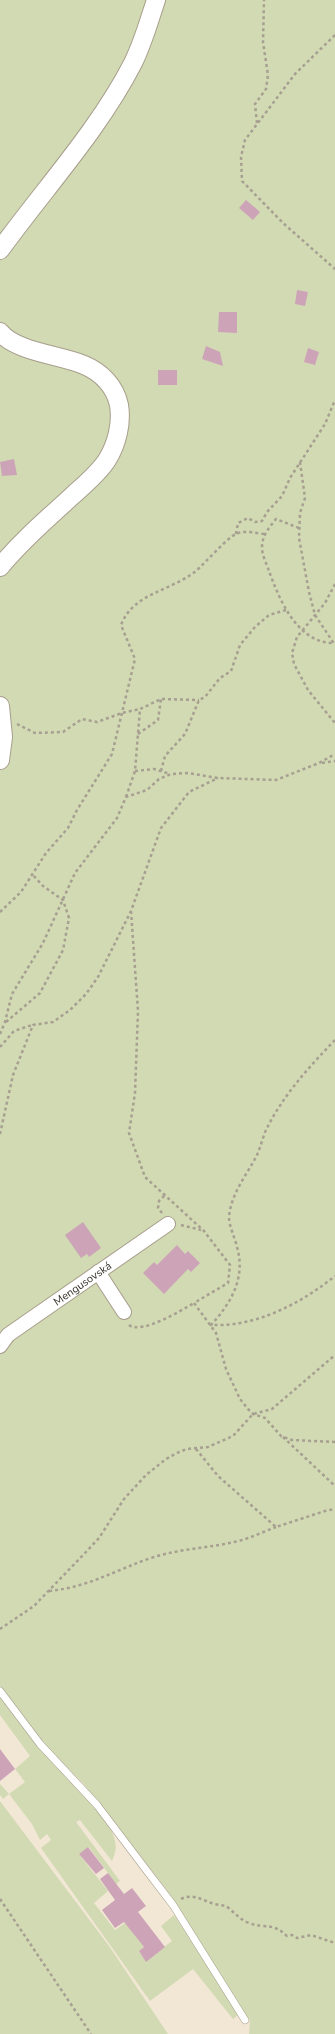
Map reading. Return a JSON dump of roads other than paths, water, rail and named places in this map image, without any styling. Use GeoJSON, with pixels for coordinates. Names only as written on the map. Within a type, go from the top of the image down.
{"type":"FeatureCollection","features":[{"type":"Feature","properties":{"kind":"street"},"geometry":{"type":"LineString","coordinates":[[0,250],[90,131],[117,90],[138,49],[156,0]]}},
{"type":"Feature","properties":{"kind":"street"},"geometry":{"type":"LineString","coordinates":[[0,332],[17,344],[84,365],[96,371],[108,382],[114,392],[120,413],[114,446],[107,460],[92,477],[22,543],[0,567]]}},
{"type":"Feature","properties":{"kind":"street"},"geometry":{"type":"LineString","coordinates":[[0,760],[3,737],[1,711]]}},
{"type":"Feature","properties":{"kind":"street","name":"Mengusovská"},"geometry":{"type":"LineString","coordinates":[[0,1346],[8,1335],[98,1272],[167,1221]]}},
{"type":"Feature","properties":{"kind":"street"},"geometry":{"type":"LineString","coordinates":[[98,1272],[122,1308]]}},
{"type":"Feature","properties":{"kind":"lane"},"geometry":{"type":"LineString","coordinates":[[0,1691],[40,1744],[97,1805],[173,1905],[245,2020]]}}]}
